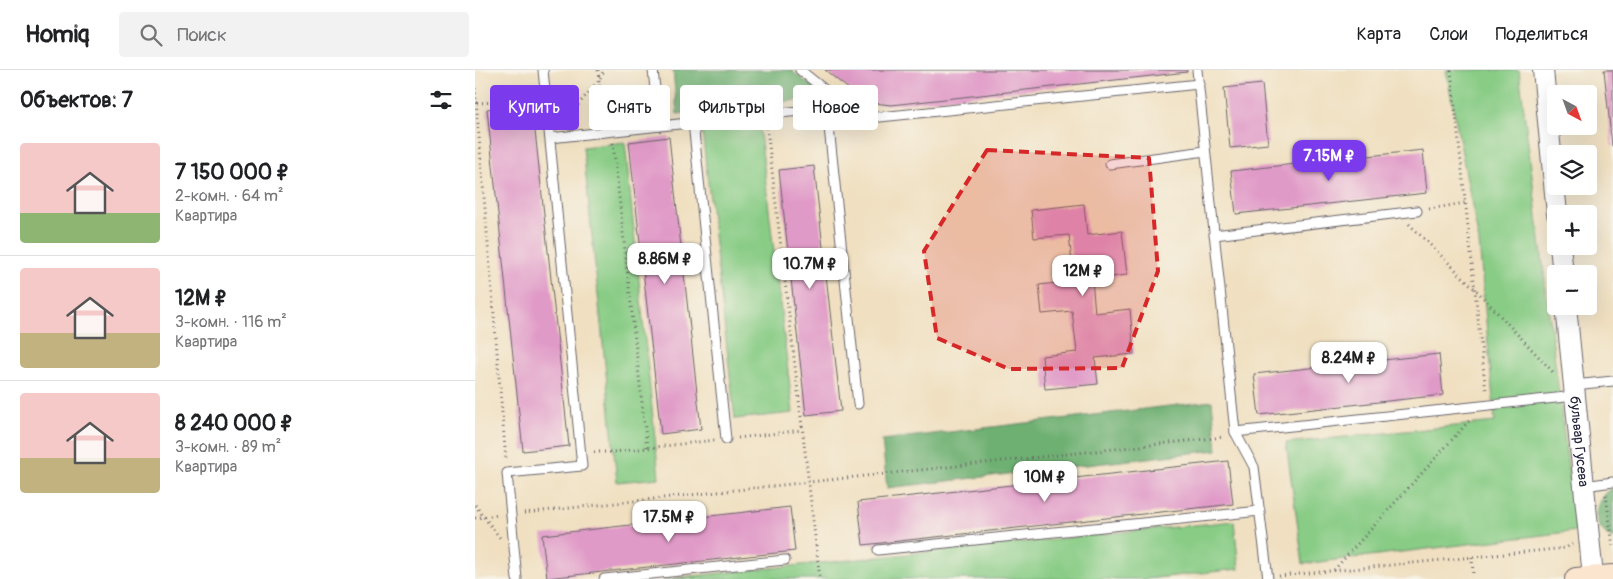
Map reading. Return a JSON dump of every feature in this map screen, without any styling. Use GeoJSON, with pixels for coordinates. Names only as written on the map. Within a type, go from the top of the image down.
{"type":"FeatureCollection","features":[{"type":"Feature","properties":{"kind":"street"},"geometry":{"type":"LineString","coordinates":[[1543,70],[1556,205]]}},
{"type":"Feature","properties":{"kind":"street","name":"бульвар Гусева"},"geometry":{"type":"LineString","coordinates":[[1567,315],[1573,393],[1594,577]]}},
{"type":"Feature","properties":{"kind":"lane"},"geometry":{"type":"LineString","coordinates":[[543,70],[545,85]]}},
{"type":"Feature","properties":{"kind":"lane"},"geometry":{"type":"LineString","coordinates":[[653,70],[655,85]]}},
{"type":"Feature","properties":{"kind":"lane"},"geometry":{"type":"LineString","coordinates":[[800,70],[819,85]]}},
{"type":"Feature","properties":{"kind":"lane"},"geometry":{"type":"LineString","coordinates":[[1197,70],[1236,434],[1254,467],[1268,578]]}},
{"type":"Feature","properties":{"kind":"lane"},"geometry":{"type":"LineString","coordinates":[[878,116],[1199,84]]}},
{"type":"Feature","properties":{"kind":"lane"},"geometry":{"type":"LineString","coordinates":[[517,579],[507,474],[582,466],[549,130]]}},
{"type":"Feature","properties":{"kind":"lane"},"geometry":{"type":"LineString","coordinates":[[550,138],[625,130]]}},
{"type":"Feature","properties":{"kind":"lane"},"geometry":{"type":"LineString","coordinates":[[694,130],[726,439]]}},
{"type":"Feature","properties":{"kind":"lane"},"geometry":{"type":"LineString","coordinates":[[829,130],[858,404]]}},
{"type":"Feature","properties":{"kind":"lane"},"geometry":{"type":"LineString","coordinates":[[1110,164],[1205,151]]}},
{"type":"Feature","properties":{"kind":"lane"},"geometry":{"type":"LineString","coordinates":[[1215,235],[1417,211]]}},
{"type":"Feature","properties":{"kind":"lane"},"geometry":{"type":"LineString","coordinates":[[1236,434],[1573,393],[1613,381]]}},
{"type":"Feature","properties":{"kind":"lane"},"geometry":{"type":"LineString","coordinates":[[1584,486],[1609,483]]}},
{"type":"Feature","properties":{"kind":"lane"},"geometry":{"type":"LineString","coordinates":[[878,550],[1260,510]]}},
{"type":"Feature","properties":{"kind":"lane"},"geometry":{"type":"LineString","coordinates":[[604,579],[785,560]]}},
{"type":"Feature","properties":{"kind":"path"},"geometry":{"type":"LineString","coordinates":[[599,70],[647,448]]}},
{"type":"Feature","properties":{"kind":"path"},"geometry":{"type":"LineString","coordinates":[[550,138],[599,80],[604,70]]}},
{"type":"Feature","properties":{"kind":"path"},"geometry":{"type":"LineString","coordinates":[[1334,570],[1485,405],[1475,289],[1451,70]]}},
{"type":"Feature","properties":{"kind":"path"},"geometry":{"type":"LineString","coordinates":[[475,88],[507,474]]}},
{"type":"Feature","properties":{"kind":"path"},"geometry":{"type":"LineString","coordinates":[[477,103],[490,102]]}},
{"type":"Feature","properties":{"kind":"path"},"geometry":{"type":"LineString","coordinates":[[768,130],[820,579]]}},
{"type":"Feature","properties":{"kind":"path"},"geometry":{"type":"LineString","coordinates":[[1417,211],[1465,203]]}},
{"type":"Feature","properties":{"kind":"path"},"geometry":{"type":"LineString","coordinates":[[1398,213],[1475,289],[1573,393]]}},
{"type":"Feature","properties":{"kind":"path"},"geometry":{"type":"LineString","coordinates":[[581,453],[614,452],[802,430]]}},
{"type":"Feature","properties":{"kind":"path"},"geometry":{"type":"LineString","coordinates":[[475,518],[1236,434]]}},
{"type":"Feature","properties":{"kind":"path"},"geometry":{"type":"LineString","coordinates":[[1609,483],[1613,546]]}},
{"type":"Feature","properties":{"kind":"path"},"geometry":{"type":"LineString","coordinates":[[475,505],[515,555]]}},
{"type":"Feature","properties":{"kind":"path"},"geometry":{"type":"LineString","coordinates":[[1268,578],[1566,548],[1577,540]]}},
{"type":"Feature","properties":{"kind":"path"},"geometry":{"type":"LineString","coordinates":[[1472,557],[1473,575]]}},
{"type":"Feature","properties":{"kind":"highlighted area"},"geometry":{"type":"Polygon","coordinates":[[[987,150],[1149,158],[1158,271],[1122,368],[1009,369],[937,338],[924,251],[987,150]]]}},
{"type":"Feature","properties":{"kind":"green space"},"geometry":{"type":"Polygon","coordinates":[[[673,70],[791,70],[810,85],[793,85],[793,101],[783,102],[783,85],[680,85],[680,114],[677,114],[673,70]]]}},
{"type":"Feature","properties":{"kind":"green space"},"geometry":{"type":"Polygon","coordinates":[[[1446,70],[1519,70],[1547,296],[1547,315],[1549,315],[1576,531],[1303,564],[1286,443],[1495,422],[1479,242],[1446,70]]]}},
{"type":"Feature","properties":{"kind":"green space"},"geometry":{"type":"Polygon","coordinates":[[[702,130],[760,130],[793,413],[735,419],[702,130]]]}},
{"type":"Feature","properties":{"kind":"green space"},"geometry":{"type":"Polygon","coordinates":[[[625,142],[659,478],[617,482],[583,147],[625,142]]]}},
{"type":"Feature","properties":{"kind":"green space"},"geometry":{"type":"Polygon","coordinates":[[[1212,401],[1217,450],[887,488],[882,440],[1212,401]]]}},
{"type":"Feature","properties":{"kind":"green space"},"geometry":{"type":"Polygon","coordinates":[[[1613,488],[1613,539],[1605,534],[1600,527],[1596,514],[1600,500],[1613,488]]]}},
{"type":"Feature","properties":{"kind":"green space"},"geometry":{"type":"Polygon","coordinates":[[[1234,521],[1239,569],[1146,579],[663,579],[1234,521]]]}},
{"type":"Feature","properties":{"kind":"building"},"geometry":{"type":"Polygon","coordinates":[[[825,70],[1187,70],[1187,72],[891,105],[878,104],[878,85],[844,85],[825,70]]]}},
{"type":"Feature","properties":{"kind":"building"},"geometry":{"type":"Polygon","coordinates":[[[1604,70],[1613,70],[1613,146],[1612,146],[1604,70]]]}},
{"type":"Feature","properties":{"kind":"building"},"geometry":{"type":"Polygon","coordinates":[[[1262,84],[1268,144],[1230,148],[1224,88],[1262,84]]]}},
{"type":"Feature","properties":{"kind":"building"},"geometry":{"type":"Polygon","coordinates":[[[487,109],[490,109],[490,130],[535,130],[569,446],[523,451],[487,109]]]}},
{"type":"Feature","properties":{"kind":"building"},"geometry":{"type":"Polygon","coordinates":[[[669,137],[701,429],[661,434],[629,142],[669,137]]]}},
{"type":"Feature","properties":{"kind":"building"},"geometry":{"type":"Polygon","coordinates":[[[1423,150],[1427,193],[1236,214],[1231,171],[1423,150]]]}},
{"type":"Feature","properties":{"kind":"building"},"geometry":{"type":"Polygon","coordinates":[[[814,166],[841,411],[806,415],[779,170],[814,166]]]}},
{"type":"Feature","properties":{"kind":"building"},"geometry":{"type":"Polygon","coordinates":[[[1084,204],[1087,235],[1122,231],[1127,275],[1092,279],[1095,313],[1130,309],[1134,354],[1095,358],[1098,384],[1045,389],[1042,356],[1077,352],[1072,311],[1042,314],[1039,285],[1074,281],[1069,235],[1034,238],[1031,210],[1084,204]]]}},
{"type":"Feature","properties":{"kind":"building"},"geometry":{"type":"Polygon","coordinates":[[[1439,354],[1443,395],[1259,415],[1254,374],[1439,354]]]}},
{"type":"Feature","properties":{"kind":"building"},"geometry":{"type":"Polygon","coordinates":[[[1228,461],[1233,504],[863,545],[858,502],[1228,461]]]}},
{"type":"Feature","properties":{"kind":"building"},"geometry":{"type":"Polygon","coordinates":[[[790,507],[795,551],[547,578],[542,535],[790,507]]]}}]}
